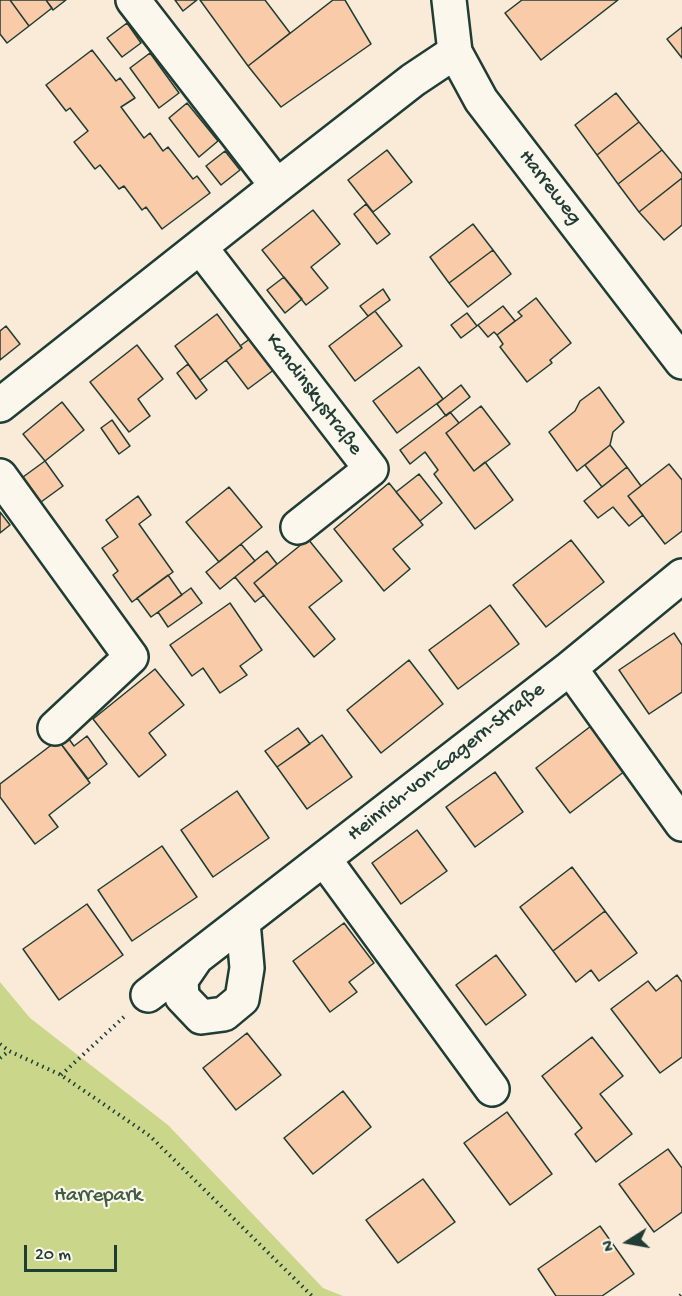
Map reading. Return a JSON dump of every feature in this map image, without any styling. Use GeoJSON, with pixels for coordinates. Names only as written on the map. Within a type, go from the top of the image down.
{"type":"FeatureCollection","features":[{"type":"Feature","properties":{"kind":"street"},"geometry":{"type":"LineString","coordinates":[[133,0],[277,186]]}},
{"type":"Feature","properties":{"kind":"street","name":"Harreweg"},"geometry":{"type":"LineString","coordinates":[[449,0],[455,51],[481,100],[672,326],[682,362]]}},
{"type":"Feature","properties":{"kind":"street"},"geometry":{"type":"LineString","coordinates":[[0,405],[413,80],[455,51]]}},
{"type":"Feature","properties":{"kind":"street","name":"Kandinskystraße"},"geometry":{"type":"LineString","coordinates":[[200,247],[370,469],[298,527]]}},
{"type":"Feature","properties":{"kind":"street"},"geometry":{"type":"LineString","coordinates":[[0,476],[131,657],[55,728]]}},
{"type":"Feature","properties":{"kind":"street","name":"Heinrich-von-Gagern-Straße"},"geometry":{"type":"LineString","coordinates":[[148,994],[570,668],[682,576]]}},
{"type":"Feature","properties":{"kind":"street"},"geometry":{"type":"LineString","coordinates":[[570,668],[682,824]]}},
{"type":"Feature","properties":{"kind":"street"},"geometry":{"type":"LineString","coordinates":[[324,859],[492,1089]]}},
{"type":"Feature","properties":{"kind":"street"},"geometry":{"type":"LineString","coordinates":[[196,958],[181,980],[182,997],[201,1017],[224,1014],[242,999],[247,968],[243,922]]}},
{"type":"Feature","properties":{"kind":"path"},"geometry":{"type":"LineString","coordinates":[[61,1075],[148,994]]}},
{"type":"Feature","properties":{"kind":"path"},"geometry":{"type":"LineString","coordinates":[[0,1044],[9,1051],[61,1075],[150,1136],[312,1296]]}},
{"type":"Feature","properties":{"kind":"path"},"geometry":{"type":"LineString","coordinates":[[0,1058],[9,1051]]}},
{"type":"Feature","properties":{"kind":"green space","name":"Harrepark"},"geometry":{"type":"Polygon","coordinates":[[[0,982],[30,1018],[168,1125],[323,1288],[343,1296],[0,1296],[0,982]]]}},
{"type":"Feature","properties":{"kind":"building"},"geometry":{"type":"Polygon","coordinates":[[[0,0],[10,0],[29,26],[7,43],[0,34],[0,0]]]}},
{"type":"Feature","properties":{"kind":"building"},"geometry":{"type":"Polygon","coordinates":[[[10,0],[46,0],[52,8],[29,26],[10,0]]]}},
{"type":"Feature","properties":{"kind":"building"},"geometry":{"type":"Polygon","coordinates":[[[46,0],[66,0],[53,10],[46,0]]]}},
{"type":"Feature","properties":{"kind":"building"},"geometry":{"type":"Polygon","coordinates":[[[175,0],[197,0],[183,11],[175,0]]]}},
{"type":"Feature","properties":{"kind":"building"},"geometry":{"type":"Polygon","coordinates":[[[200,0],[265,0],[290,33],[248,66],[200,0]]]}},
{"type":"Feature","properties":{"kind":"building"},"geometry":{"type":"Polygon","coordinates":[[[333,0],[345,0],[371,44],[281,107],[248,66],[333,0]]]}},
{"type":"Feature","properties":{"kind":"building"},"geometry":{"type":"Polygon","coordinates":[[[522,0],[618,0],[541,60],[505,13],[522,0]]]}},
{"type":"Feature","properties":{"kind":"building"},"geometry":{"type":"Polygon","coordinates":[[[127,23],[141,43],[122,57],[107,38],[127,23]]]}},
{"type":"Feature","properties":{"kind":"building"},"geometry":{"type":"Polygon","coordinates":[[[682,27],[682,58],[667,39],[682,27]]]}},
{"type":"Feature","properties":{"kind":"building"},"geometry":{"type":"Polygon","coordinates":[[[92,50],[116,81],[120,78],[135,98],[121,107],[144,138],[150,133],[163,151],[168,147],[193,179],[197,176],[210,193],[162,229],[146,207],[142,210],[124,186],[119,189],[100,165],[95,169],[74,142],[88,131],[70,108],[66,111],[46,85],[92,50]]]}},
{"type":"Feature","properties":{"kind":"building"},"geometry":{"type":"Polygon","coordinates":[[[150,53],[179,93],[159,108],[130,68],[150,53]]]}},
{"type":"Feature","properties":{"kind":"building"},"geometry":{"type":"Polygon","coordinates":[[[616,93],[639,122],[597,155],[575,125],[616,93]]]}},
{"type":"Feature","properties":{"kind":"building"},"geometry":{"type":"Polygon","coordinates":[[[187,103],[218,141],[199,157],[169,118],[187,103]]]}},
{"type":"Feature","properties":{"kind":"building"},"geometry":{"type":"Polygon","coordinates":[[[639,122],[662,150],[618,184],[597,155],[639,122]]]}},
{"type":"Feature","properties":{"kind":"building"},"geometry":{"type":"Polygon","coordinates":[[[387,150],[412,182],[373,212],[348,180],[387,150]]]}},
{"type":"Feature","properties":{"kind":"building"},"geometry":{"type":"Polygon","coordinates":[[[662,150],[682,174],[682,178],[639,212],[618,184],[662,150]]]}},
{"type":"Feature","properties":{"kind":"building"},"geometry":{"type":"Polygon","coordinates":[[[225,151],[240,170],[221,185],[206,166],[225,151]]]}},
{"type":"Feature","properties":{"kind":"building"},"geometry":{"type":"Polygon","coordinates":[[[682,178],[682,225],[664,240],[639,212],[682,178]]]}},
{"type":"Feature","properties":{"kind":"building"},"geometry":{"type":"Polygon","coordinates":[[[366,204],[390,234],[377,244],[354,214],[366,204]]]}},
{"type":"Feature","properties":{"kind":"building"},"geometry":{"type":"Polygon","coordinates":[[[313,210],[340,244],[311,267],[328,288],[306,305],[262,250],[313,210]]]}},
{"type":"Feature","properties":{"kind":"building"},"geometry":{"type":"Polygon","coordinates":[[[473,224],[493,250],[449,283],[430,257],[473,224]]]}},
{"type":"Feature","properties":{"kind":"building"},"geometry":{"type":"Polygon","coordinates":[[[493,250],[511,274],[468,307],[449,283],[493,250]]]}},
{"type":"Feature","properties":{"kind":"building"},"geometry":{"type":"Polygon","coordinates":[[[284,277],[302,299],[285,313],[267,290],[284,277]]]}},
{"type":"Feature","properties":{"kind":"building"},"geometry":{"type":"Polygon","coordinates":[[[383,289],[390,300],[368,316],[360,306],[383,289]]]}},
{"type":"Feature","properties":{"kind":"building"},"geometry":{"type":"Polygon","coordinates":[[[536,298],[571,343],[550,360],[552,363],[527,382],[500,347],[503,344],[497,335],[522,316],[518,312],[536,298]]]}},
{"type":"Feature","properties":{"kind":"building"},"geometry":{"type":"Polygon","coordinates":[[[503,306],[515,321],[497,335],[494,332],[488,337],[478,325],[503,306]]]}},
{"type":"Feature","properties":{"kind":"building"},"geometry":{"type":"Polygon","coordinates":[[[375,311],[402,346],[355,381],[329,346],[375,311]]]}},
{"type":"Feature","properties":{"kind":"building"},"geometry":{"type":"Polygon","coordinates":[[[467,313],[477,326],[461,338],[451,325],[467,313]]]}},
{"type":"Feature","properties":{"kind":"building"},"geometry":{"type":"Polygon","coordinates":[[[217,314],[242,348],[200,380],[175,346],[217,314]]]}},
{"type":"Feature","properties":{"kind":"building"},"geometry":{"type":"Polygon","coordinates":[[[6,326],[20,344],[0,360],[0,331],[6,326]]]}},
{"type":"Feature","properties":{"kind":"building"},"geometry":{"type":"Polygon","coordinates":[[[251,338],[275,369],[248,389],[226,360],[251,338]]]}},
{"type":"Feature","properties":{"kind":"building"},"geometry":{"type":"Polygon","coordinates":[[[137,345],[163,379],[138,399],[150,416],[129,432],[90,382],[137,345]]]}},
{"type":"Feature","properties":{"kind":"building"},"geometry":{"type":"Polygon","coordinates":[[[188,364],[207,390],[196,399],[177,373],[188,364]]]}},
{"type":"Feature","properties":{"kind":"building"},"geometry":{"type":"Polygon","coordinates":[[[419,367],[443,399],[397,433],[373,401],[419,367]]]}},
{"type":"Feature","properties":{"kind":"building"},"geometry":{"type":"Polygon","coordinates":[[[461,385],[470,397],[446,416],[437,404],[461,385]]]}},
{"type":"Feature","properties":{"kind":"building"},"geometry":{"type":"Polygon","coordinates":[[[599,387],[624,422],[613,432],[610,445],[577,471],[549,432],[575,411],[580,401],[599,387]]]}},
{"type":"Feature","properties":{"kind":"building"},"geometry":{"type":"Polygon","coordinates":[[[62,402],[84,430],[45,461],[23,434],[62,402]]]}},
{"type":"Feature","properties":{"kind":"building"},"geometry":{"type":"Polygon","coordinates":[[[481,406],[510,444],[474,471],[446,433],[481,406]]]}},
{"type":"Feature","properties":{"kind":"building"},"geometry":{"type":"Polygon","coordinates":[[[450,412],[459,423],[446,433],[474,471],[485,462],[513,500],[475,529],[434,474],[438,470],[425,452],[410,464],[400,450],[450,412]]]}},
{"type":"Feature","properties":{"kind":"building"},"geometry":{"type":"Polygon","coordinates":[[[112,420],[130,446],[119,454],[101,428],[112,420]]]}},
{"type":"Feature","properties":{"kind":"building"},"geometry":{"type":"Polygon","coordinates":[[[610,445],[627,467],[602,487],[585,465],[610,445]]]}},
{"type":"Feature","properties":{"kind":"building"},"geometry":{"type":"Polygon","coordinates":[[[45,461],[63,486],[41,502],[23,477],[45,461]]]}},
{"type":"Feature","properties":{"kind":"building"},"geometry":{"type":"Polygon","coordinates":[[[669,464],[682,480],[682,531],[665,544],[628,496],[669,464]]]}},
{"type":"Feature","properties":{"kind":"building"},"geometry":{"type":"Polygon","coordinates":[[[627,467],[641,486],[628,496],[643,515],[629,526],[613,507],[598,518],[584,501],[627,467]]]}},
{"type":"Feature","properties":{"kind":"building"},"geometry":{"type":"Polygon","coordinates":[[[419,474],[442,503],[420,521],[396,492],[419,474]]]}},
{"type":"Feature","properties":{"kind":"building"},"geometry":{"type":"Polygon","coordinates":[[[389,483],[423,525],[393,549],[410,569],[384,591],[334,529],[389,483]]]}},
{"type":"Feature","properties":{"kind":"building"},"geometry":{"type":"Polygon","coordinates":[[[229,487],[262,527],[219,562],[186,522],[229,487]]]}},
{"type":"Feature","properties":{"kind":"building"},"geometry":{"type":"Polygon","coordinates":[[[138,496],[151,515],[139,524],[173,572],[132,602],[113,575],[118,571],[102,548],[118,537],[106,520],[138,496]]]}},
{"type":"Feature","properties":{"kind":"building"},"geometry":{"type":"Polygon","coordinates":[[[0,512],[10,525],[0,533],[0,512]]]}},
{"type":"Feature","properties":{"kind":"building"},"geometry":{"type":"Polygon","coordinates":[[[308,539],[342,581],[309,607],[335,639],[314,657],[254,583],[308,539]]]}},
{"type":"Feature","properties":{"kind":"building"},"geometry":{"type":"Polygon","coordinates":[[[571,540],[604,582],[546,627],[513,585],[571,540]]]}},
{"type":"Feature","properties":{"kind":"building"},"geometry":{"type":"Polygon","coordinates":[[[241,544],[255,561],[220,589],[206,572],[241,544]]]}},
{"type":"Feature","properties":{"kind":"building"},"geometry":{"type":"Polygon","coordinates":[[[267,551],[277,564],[254,583],[264,595],[255,602],[235,577],[267,551]]]}},
{"type":"Feature","properties":{"kind":"building"},"geometry":{"type":"Polygon","coordinates":[[[168,575],[182,595],[151,617],[137,598],[168,575]]]}},
{"type":"Feature","properties":{"kind":"building"},"geometry":{"type":"Polygon","coordinates":[[[191,588],[202,603],[168,627],[158,612],[191,588]]]}},
{"type":"Feature","properties":{"kind":"building"},"geometry":{"type":"Polygon","coordinates":[[[230,603],[262,650],[240,666],[247,675],[220,693],[203,668],[192,676],[170,645],[230,603]]]}},
{"type":"Feature","properties":{"kind":"building"},"geometry":{"type":"Polygon","coordinates":[[[490,605],[519,644],[458,689],[429,650],[490,605]]]}},
{"type":"Feature","properties":{"kind":"building"},"geometry":{"type":"Polygon","coordinates":[[[674,633],[682,645],[682,692],[649,714],[619,670],[674,633]]]}},
{"type":"Feature","properties":{"kind":"building"},"geometry":{"type":"Polygon","coordinates":[[[409,660],[443,704],[381,753],[347,710],[409,660]]]}},
{"type":"Feature","properties":{"kind":"building"},"geometry":{"type":"Polygon","coordinates":[[[155,669],[184,705],[149,733],[166,755],[139,777],[93,719],[155,669]]]}},
{"type":"Feature","properties":{"kind":"building"},"geometry":{"type":"Polygon","coordinates":[[[591,726],[625,771],[570,813],[536,768],[591,726]]]}},
{"type":"Feature","properties":{"kind":"building"},"geometry":{"type":"Polygon","coordinates":[[[298,728],[310,744],[277,767],[265,751],[298,728]]]}},
{"type":"Feature","properties":{"kind":"building"},"geometry":{"type":"Polygon","coordinates":[[[66,735],[74,746],[87,736],[107,764],[88,779],[58,740],[66,735]]]}},
{"type":"Feature","properties":{"kind":"building"},"geometry":{"type":"Polygon","coordinates":[[[322,735],[352,777],[307,809],[277,767],[322,735]]]}},
{"type":"Feature","properties":{"kind":"building"},"geometry":{"type":"Polygon","coordinates":[[[58,740],[90,783],[49,815],[58,827],[35,844],[0,797],[0,784],[58,740]]]}},
{"type":"Feature","properties":{"kind":"building"},"geometry":{"type":"Polygon","coordinates":[[[495,772],[523,812],[475,847],[446,807],[495,772]]]}},
{"type":"Feature","properties":{"kind":"building"},"geometry":{"type":"Polygon","coordinates":[[[237,791],[269,838],[213,877],[181,830],[237,791]]]}},
{"type":"Feature","properties":{"kind":"building"},"geometry":{"type":"Polygon","coordinates":[[[417,830],[447,871],[401,904],[372,863],[417,830]]]}},
{"type":"Feature","properties":{"kind":"building"},"geometry":{"type":"Polygon","coordinates":[[[162,846],[197,897],[132,941],[98,890],[162,846]]]}},
{"type":"Feature","properties":{"kind":"building"},"geometry":{"type":"Polygon","coordinates":[[[572,867],[605,911],[553,951],[520,907],[572,867]]]}},
{"type":"Feature","properties":{"kind":"building"},"geometry":{"type":"Polygon","coordinates":[[[87,904],[123,955],[59,1000],[23,949],[87,904]]]}},
{"type":"Feature","properties":{"kind":"building"},"geometry":{"type":"Polygon","coordinates":[[[605,911],[637,953],[599,981],[591,970],[576,982],[553,951],[605,911]]]}},
{"type":"Feature","properties":{"kind":"building"},"geometry":{"type":"Polygon","coordinates":[[[344,923],[374,963],[349,982],[357,992],[330,1012],[293,961],[344,923]]]}},
{"type":"Feature","properties":{"kind":"building"},"geometry":{"type":"Polygon","coordinates":[[[496,955],[526,995],[486,1025],[456,985],[496,955]]]}},
{"type":"Feature","properties":{"kind":"building"},"geometry":{"type":"Polygon","coordinates":[[[677,975],[682,982],[682,1057],[660,1073],[611,1009],[648,981],[656,991],[677,975]]]}},
{"type":"Feature","properties":{"kind":"building"},"geometry":{"type":"Polygon","coordinates":[[[247,1033],[281,1075],[236,1110],[203,1068],[247,1033]]]}},
{"type":"Feature","properties":{"kind":"building"},"geometry":{"type":"Polygon","coordinates":[[[592,1037],[623,1076],[600,1094],[632,1134],[596,1162],[575,1134],[582,1128],[542,1076],[592,1037]]]}},
{"type":"Feature","properties":{"kind":"building"},"geometry":{"type":"Polygon","coordinates":[[[343,1091],[371,1127],[313,1174],[284,1138],[343,1091]]]}},
{"type":"Feature","properties":{"kind":"building"},"geometry":{"type":"Polygon","coordinates":[[[507,1112],[552,1174],[510,1205],[464,1143],[507,1112]]]}},
{"type":"Feature","properties":{"kind":"building"},"geometry":{"type":"Polygon","coordinates":[[[668,1149],[682,1168],[682,1212],[654,1232],[619,1184],[668,1149]]]}},
{"type":"Feature","properties":{"kind":"building"},"geometry":{"type":"Polygon","coordinates":[[[423,1179],[455,1222],[398,1263],[366,1220],[423,1179]]]}},
{"type":"Feature","properties":{"kind":"building"},"geometry":{"type":"Polygon","coordinates":[[[600,1226],[634,1274],[602,1296],[556,1296],[538,1269],[600,1226]]]}}]}
